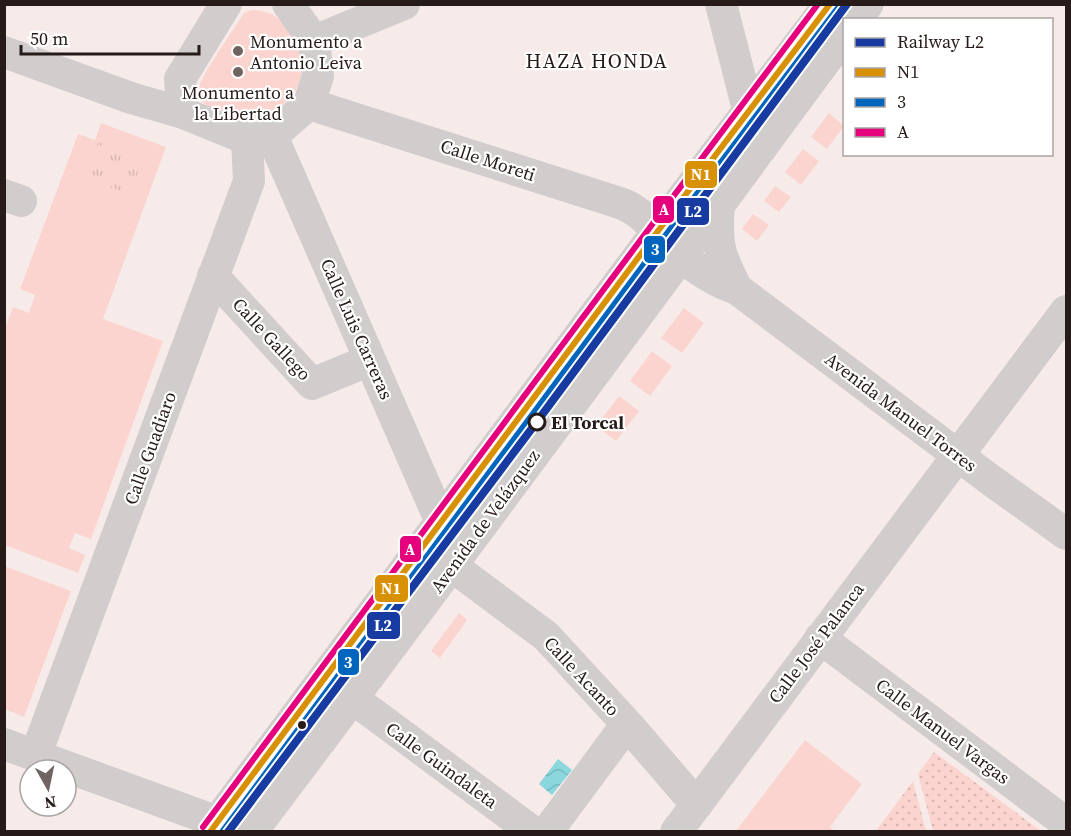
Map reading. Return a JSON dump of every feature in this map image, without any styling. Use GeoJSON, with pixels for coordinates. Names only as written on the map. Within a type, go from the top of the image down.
{"type":"FeatureCollection","features":[{"type":"Feature","properties":{"kind":"main road","name":"Avenida de Velázquez"},"geometry":{"type":"LineString","coordinates":[[224,829],[441,522],[830,4]]}},
{"type":"Feature","properties":{"kind":"main road"},"geometry":{"type":"LineString","coordinates":[[857,18],[867,4]]}},
{"type":"Feature","properties":{"kind":"main road","name":"Avenida de Velázquez"},"geometry":{"type":"LineString","coordinates":[[251,831],[452,566],[843,36]]}},
{"type":"Feature","properties":{"kind":"street"},"geometry":{"type":"LineString","coordinates":[[183,113],[180,79],[226,4]]}},
{"type":"Feature","properties":{"kind":"street"},"geometry":{"type":"LineString","coordinates":[[4,52],[131,98],[260,138],[309,104],[318,76],[314,41],[288,4]]}},
{"type":"Feature","properties":{"kind":"street"},"geometry":{"type":"LineString","coordinates":[[314,41],[404,4]]}},
{"type":"Feature","properties":{"kind":"street"},"geometry":{"type":"LineString","coordinates":[[721,4],[749,113]]}},
{"type":"Feature","properties":{"kind":"street","name":"Calle Moreti"},"geometry":{"type":"LineString","coordinates":[[309,104],[623,204],[638,211],[680,255]]}},
{"type":"Feature","properties":{"kind":"street","name":"Calle Guadiaro"},"geometry":{"type":"LineString","coordinates":[[14,750],[213,276],[249,181],[260,138]]}},
{"type":"Feature","properties":{"kind":"street","name":"Calle Luis Carreras"},"geometry":{"type":"LineString","coordinates":[[260,138],[370,360],[441,522]]}},
{"type":"Feature","properties":{"kind":"street","name":"Avenida Manuel Torres"},"geometry":{"type":"LineString","coordinates":[[719,203],[717,233],[721,258],[737,289]]}},
{"type":"Feature","properties":{"kind":"street","name":"Avenida Manuel Torres"},"geometry":{"type":"LineString","coordinates":[[680,255],[721,284],[737,289],[1066,534]]}},
{"type":"Feature","properties":{"kind":"street","name":"Calle Gallego"},"geometry":{"type":"LineString","coordinates":[[213,276],[312,384],[370,360]]}},
{"type":"Feature","properties":{"kind":"street","name":"Calle José Palanca"},"geometry":{"type":"LineString","coordinates":[[676,831],[1066,311]]}},
{"type":"Feature","properties":{"kind":"street","name":"Calle Acanto"},"geometry":{"type":"LineString","coordinates":[[452,566],[546,636],[627,724],[696,804]]}},
{"type":"Feature","properties":{"kind":"street","name":"Calle Manuel Vargas"},"geometry":{"type":"LineString","coordinates":[[820,638],[1066,823]]}},
{"type":"Feature","properties":{"kind":"street","name":"Calle Guindaleta"},"geometry":{"type":"LineString","coordinates":[[352,698],[533,831]]}},
{"type":"Feature","properties":{"kind":"street"},"geometry":{"type":"LineString","coordinates":[[547,831],[627,724]]}},
{"type":"Feature","properties":{"kind":"street"},"geometry":{"type":"LineString","coordinates":[[14,750],[224,829]]}},
{"type":"Feature","properties":{"kind":"green space"},"geometry":{"type":"Polygon","coordinates":[[[252,10],[270,14],[288,29],[298,47],[302,69],[297,88],[282,105],[255,119],[237,120],[206,105],[199,96],[199,87],[212,62],[244,13],[252,10]]]}},
{"type":"Feature","properties":{"kind":"green space"},"geometry":{"type":"Polygon","coordinates":[[[829,113],[843,125],[827,149],[811,137],[829,113]]]}},
{"type":"Feature","properties":{"kind":"green space"},"geometry":{"type":"Polygon","coordinates":[[[101,123],[166,147],[103,319],[163,341],[91,539],[75,533],[69,548],[85,555],[78,573],[5,545],[4,331],[13,307],[29,313],[35,295],[20,289],[78,134],[95,140],[101,123]]]}},
{"type":"Feature","properties":{"kind":"green space"},"geometry":{"type":"Polygon","coordinates":[[[98,142],[143,158],[130,194],[85,178],[98,142]]]}},
{"type":"Feature","properties":{"kind":"green space"},"geometry":{"type":"Polygon","coordinates":[[[803,149],[819,161],[801,185],[785,172],[803,149]]]}},
{"type":"Feature","properties":{"kind":"green space"},"geometry":{"type":"Polygon","coordinates":[[[775,186],[791,197],[779,212],[764,201],[775,186]]]}},
{"type":"Feature","properties":{"kind":"green space"},"geometry":{"type":"Polygon","coordinates":[[[753,214],[769,225],[757,241],[742,229],[753,214]]]}},
{"type":"Feature","properties":{"kind":"green space"},"geometry":{"type":"Polygon","coordinates":[[[684,308],[704,323],[682,353],[661,338],[684,308]]]}},
{"type":"Feature","properties":{"kind":"green space"},"geometry":{"type":"Polygon","coordinates":[[[652,351],[672,366],[650,396],[630,381],[652,351]]]}},
{"type":"Feature","properties":{"kind":"green space"},"geometry":{"type":"Polygon","coordinates":[[[619,396],[639,411],[616,441],[596,426],[619,396]]]}},
{"type":"Feature","properties":{"kind":"green space"},"geometry":{"type":"Polygon","coordinates":[[[4,566],[71,591],[24,717],[5,709],[4,566]]]}},
{"type":"Feature","properties":{"kind":"green space"},"geometry":{"type":"Polygon","coordinates":[[[459,613],[467,620],[440,658],[431,651],[459,613]]]}},
{"type":"Feature","properties":{"kind":"green space"},"geometry":{"type":"Polygon","coordinates":[[[805,740],[862,784],[830,827],[835,831],[736,831],[805,740]]]}},
{"type":"Feature","properties":{"kind":"green space"},"geometry":{"type":"Polygon","coordinates":[[[934,752],[1041,831],[933,831],[918,774],[934,752]]]}},
{"type":"Feature","properties":{"kind":"green space"},"geometry":{"type":"Polygon","coordinates":[[[913,781],[926,831],[876,831],[913,781]]]}},
{"type":"Feature","properties":{"kind":"water"},"geometry":{"type":"Polygon","coordinates":[[[558,759],[572,770],[552,795],[539,784],[558,759]]]}},
{"type":"Feature","properties":{"kind":"rail line","name":"L2"},"geometry":{"type":"LineString","coordinates":[[228,832],[847,4]]}},
{"type":"Feature","properties":{"kind":"transit line","name":"A"},"geometry":{"type":"LineString","coordinates":[[203,827],[818,4]]}},
{"type":"Feature","properties":{"kind":"transit line","name":"N1"},"geometry":{"type":"LineString","coordinates":[[210,832],[830,4]]}},
{"type":"Feature","properties":{"kind":"transit line","name":"3"},"geometry":{"type":"LineString","coordinates":[[222,832],[665,236],[837,9]]}},
{"type":"Feature","properties":{"kind":"place","name":"Monumento a Antonio Leiva"},"geometry":{"type":"Point","coordinates":[238,51]}},
{"type":"Feature","properties":{"kind":"place","name":"Monumento a la Libertad"},"geometry":{"type":"Point","coordinates":[238,72]}},
{"type":"Feature","properties":{"kind":"place","name":"El Torcal"},"geometry":{"type":"Point","coordinates":[537,422]}},
{"type":"Feature","properties":{"kind":"district","name":"HAZA HONDA"},"geometry":{"type":"Point","coordinates":[597,61]}}]}
